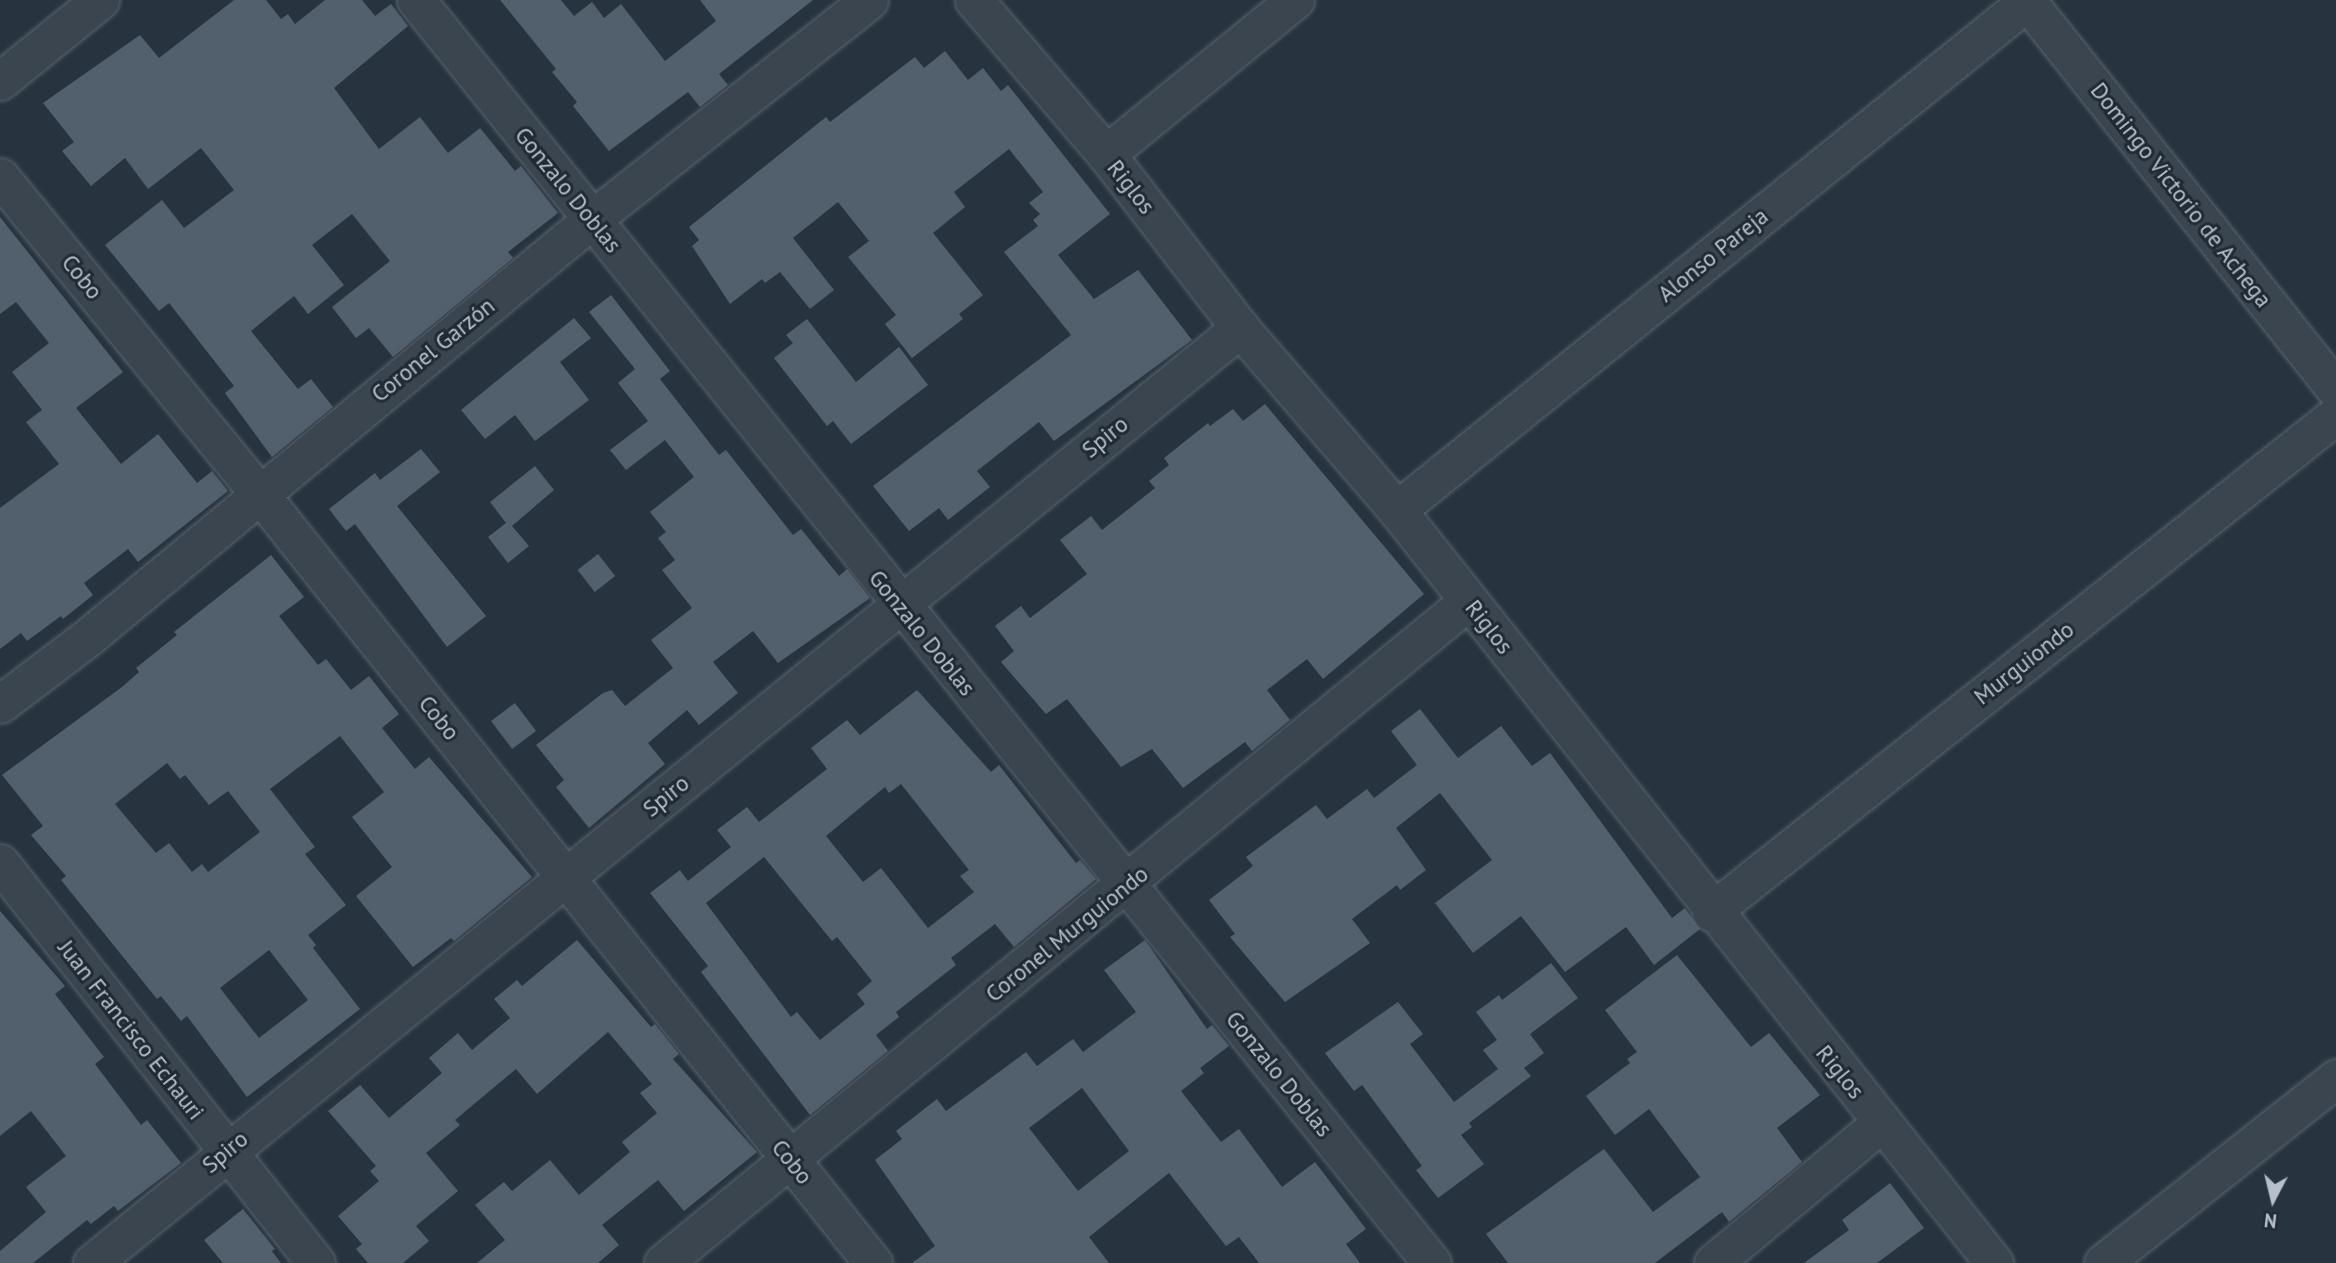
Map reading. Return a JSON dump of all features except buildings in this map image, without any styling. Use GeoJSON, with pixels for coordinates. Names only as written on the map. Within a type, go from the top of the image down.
{"type":"FeatureCollection","features":[{"type":"Feature","properties":{"kind":"street"},"geometry":{"type":"LineString","coordinates":[[0,81],[100,0]]}},
{"type":"Feature","properties":{"kind":"street","name":"Gonzalo Doblas"},"geometry":{"type":"LineString","coordinates":[[416,0],[899,605],[1432,1263]]}},
{"type":"Feature","properties":{"kind":"street","name":"Coronel Garzón"},"geometry":{"type":"LineString","coordinates":[[0,704],[87,638],[593,219],[869,0]]}},
{"type":"Feature","properties":{"kind":"street","name":"Riglos"},"geometry":{"type":"LineString","coordinates":[[974,0],[1106,154],[1240,328],[1396,510],[1712,912],[1994,1263]]}},
{"type":"Feature","properties":{"kind":"street"},"geometry":{"type":"LineString","coordinates":[[1106,154],[1295,0]]}},
{"type":"Feature","properties":{"kind":"street","name":"Domingo Victorio de Achega"},"geometry":{"type":"LineString","coordinates":[[2027,0],[2336,390]]}},
{"type":"Feature","properties":{"kind":"street","name":"Alonso Pareja"},"geometry":{"type":"LineString","coordinates":[[1396,510],[2027,0]]}},
{"type":"Feature","properties":{"kind":"street","name":"Cobo"},"geometry":{"type":"LineString","coordinates":[[0,177],[259,493],[873,1263]]}},
{"type":"Feature","properties":{"kind":"street","name":"Spiro"},"geometry":{"type":"LineString","coordinates":[[92,1263],[226,1151],[1240,328]]}},
{"type":"Feature","properties":{"kind":"street","name":"Murguiondo"},"geometry":{"type":"LineString","coordinates":[[1712,912],[2336,415]]}},
{"type":"Feature","properties":{"kind":"street","name":"Coronel Murguiondo"},"geometry":{"type":"LineString","coordinates":[[663,1263],[1126,886],[1468,601]]}},
{"type":"Feature","properties":{"kind":"street","name":"Juan Francisco Echauri"},"geometry":{"type":"LineString","coordinates":[[0,863],[316,1263]]}},
{"type":"Feature","properties":{"kind":"street"},"geometry":{"type":"LineString","coordinates":[[2103,1263],[2336,1079]]}},
{"type":"Feature","properties":{"kind":"street"},"geometry":{"type":"LineString","coordinates":[[1713,1263],[1881,1123]]}}]}
